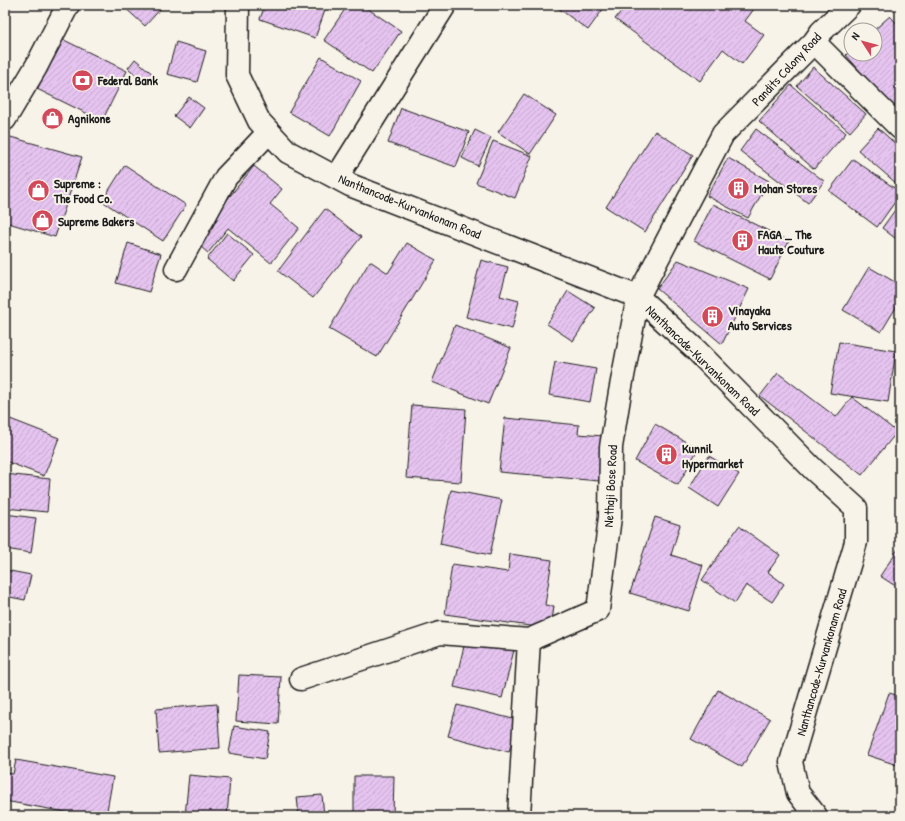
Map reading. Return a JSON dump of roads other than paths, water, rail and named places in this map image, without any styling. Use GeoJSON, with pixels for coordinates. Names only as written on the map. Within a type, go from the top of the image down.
{"type":"FeatureCollection","features":[{"type":"Feature","properties":{"kind":"street"},"geometry":{"type":"LineString","coordinates":[[5,119],[36,67],[68,5]]}},
{"type":"Feature","properties":{"kind":"street","name":"Nanthancode-Kurvankonam Road"},"geometry":{"type":"LineString","coordinates":[[238,5],[237,75],[259,122],[288,152],[350,184],[638,297],[696,350],[813,469],[856,508],[856,542],[791,762],[798,793],[816,816]]}},
{"type":"Feature","properties":{"kind":"street"},"geometry":{"type":"LineString","coordinates":[[337,177],[445,5]]}},
{"type":"Feature","properties":{"kind":"street","name":"Pandits Colony Road"},"geometry":{"type":"LineString","coordinates":[[724,134],[814,42],[821,32],[849,5]]}},
{"type":"Feature","properties":{"kind":"street"},"geometry":{"type":"LineString","coordinates":[[814,42],[900,128]]}},
{"type":"Feature","properties":{"kind":"street"},"geometry":{"type":"LineString","coordinates":[[176,269],[226,177],[269,132]]}},
{"type":"Feature","properties":{"kind":"street","name":"Nethaji Bose Road"},"geometry":{"type":"LineString","coordinates":[[529,640],[598,610],[610,517],[611,447],[638,297],[724,134]]}},
{"type":"Feature","properties":{"kind":"street"},"geometry":{"type":"LineString","coordinates":[[301,679],[440,633],[529,640],[519,816]]}},
{"type":"Feature","properties":{"kind":"place","name":"Federal Bank"},"geometry":{"type":"Point","coordinates":[82,80]}},
{"type":"Feature","properties":{"kind":"place","name":"Agnikone"},"geometry":{"type":"Point","coordinates":[52,118]}},
{"type":"Feature","properties":{"kind":"place","name":"Mohan Stores"},"geometry":{"type":"Point","coordinates":[738,188]}},
{"type":"Feature","properties":{"kind":"place","name":"Supreme : The Food Co."},"geometry":{"type":"Point","coordinates":[38,190]}},
{"type":"Feature","properties":{"kind":"place","name":"Supreme Bakers"},"geometry":{"type":"Point","coordinates":[43,221]}},
{"type":"Feature","properties":{"kind":"place","name":"FAGA _ The Haute Couture"},"geometry":{"type":"Point","coordinates":[742,241]}},
{"type":"Feature","properties":{"kind":"place","name":"Vinayaka Auto Services"},"geometry":{"type":"Point","coordinates":[712,317]}},
{"type":"Feature","properties":{"kind":"place","name":"Kunnil Hypermarket"},"geometry":{"type":"Point","coordinates":[667,455]}}]}
